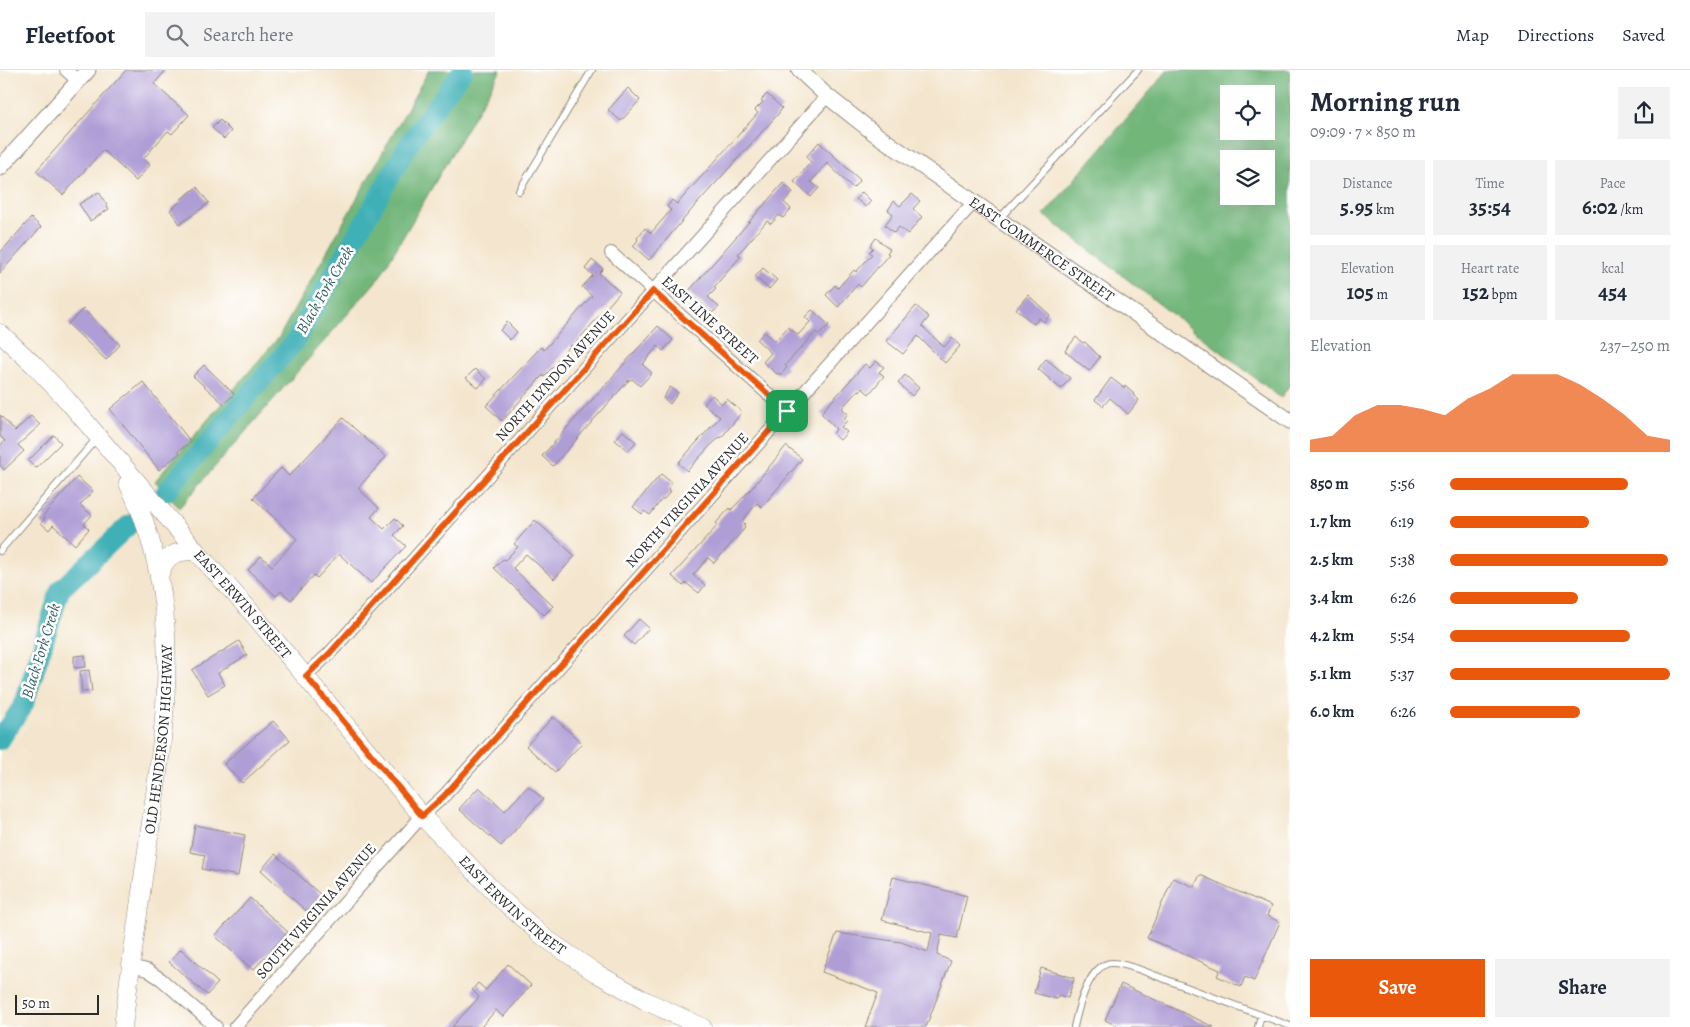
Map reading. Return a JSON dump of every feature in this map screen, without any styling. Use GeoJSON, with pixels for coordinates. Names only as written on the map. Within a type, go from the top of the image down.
{"type":"FeatureCollection","features":[{"type":"Feature","properties":{"kind":"main road","name":"EAST ERWIN STREET"},"geometry":{"type":"LineString","coordinates":[[0,333],[50,382],[253,614],[422,816],[499,898],[545,938],[596,973],[620,987],[702,1027]]}},
{"type":"Feature","properties":{"kind":"main road","name":"OLD HENDERSON HIGHWAY"},"geometry":{"type":"LineString","coordinates":[[116,458],[138,503],[152,546],[159,576],[167,643],[166,697],[160,764],[130,966],[123,1027]]}},
{"type":"Feature","properties":{"kind":"main road"},"geometry":{"type":"LineString","coordinates":[[159,576],[166,560],[171,555],[184,551],[196,551]]}},
{"type":"Feature","properties":{"kind":"street"},"geometry":{"type":"LineString","coordinates":[[0,168],[83,75],[66,70]]}},
{"type":"Feature","properties":{"kind":"street","name":"EAST COMMERCE STREET"},"geometry":{"type":"LineString","coordinates":[[799,70],[827,96],[874,133],[1290,422]]}},
{"type":"Feature","properties":{"kind":"street","name":"NORTH LYNDON AVENUE"},"geometry":{"type":"LineString","coordinates":[[306,676],[329,654],[827,96]]}},
{"type":"Feature","properties":{"kind":"street","name":"NORTH VIRGINIA AVENUE"},"geometry":{"type":"LineString","coordinates":[[422,816],[444,796],[973,203]]}},
{"type":"Feature","properties":{"kind":"street","name":"EAST LINE STREET"},"geometry":{"type":"LineString","coordinates":[[611,253],[787,411]]}},
{"type":"Feature","properties":{"kind":"street","name":"SOUTH VIRGINIA AVENUE"},"geometry":{"type":"LineString","coordinates":[[235,1027],[422,816]]}},
{"type":"Feature","properties":{"kind":"street"},"geometry":{"type":"LineString","coordinates":[[130,966],[147,970],[161,978],[216,1027]]}},
{"type":"Feature","properties":{"kind":"lane"},"geometry":{"type":"LineString","coordinates":[[519,191],[592,70]]}},
{"type":"Feature","properties":{"kind":"lane"},"geometry":{"type":"LineString","coordinates":[[998,220],[1138,70]]}},
{"type":"Feature","properties":{"kind":"lane"},"geometry":{"type":"LineString","coordinates":[[0,551],[98,437]]}},
{"type":"Feature","properties":{"kind":"lane"},"geometry":{"type":"LineString","coordinates":[[1074,1027],[1094,973],[1102,965],[1113,963],[1138,969],[1290,1026]]}},
{"type":"Feature","properties":{"kind":"lane"},"geometry":{"type":"LineString","coordinates":[[1258,1027],[1261,1015]]}},
{"type":"Feature","properties":{"kind":"green space"},"geometry":{"type":"Polygon","coordinates":[[[429,70],[501,70],[379,278],[179,508],[155,481],[279,337],[429,70]]]}},
{"type":"Feature","properties":{"kind":"green space"},"geometry":{"type":"Polygon","coordinates":[[[1168,70],[1290,70],[1290,384],[1281,398],[1044,215],[1168,70]]]}},
{"type":"Feature","properties":{"kind":"building"},"geometry":{"type":"Polygon","coordinates":[[[126,70],[166,70],[154,84],[189,115],[172,134],[168,131],[143,159],[150,165],[136,181],[103,150],[63,195],[36,171],[126,70]]]}},
{"type":"Feature","properties":{"kind":"building"},"geometry":{"type":"Polygon","coordinates":[[[628,88],[640,100],[621,121],[608,110],[628,88]]]}},
{"type":"Feature","properties":{"kind":"building"},"geometry":{"type":"Polygon","coordinates":[[[767,94],[782,108],[779,113],[649,260],[633,246],[638,240],[637,238],[645,228],[651,233],[671,210],[667,207],[672,200],[677,204],[758,113],[755,110],[763,102],[761,100],[767,94]]]}},
{"type":"Feature","properties":{"kind":"building"},"geometry":{"type":"Polygon","coordinates":[[[220,120],[231,131],[224,139],[212,128],[220,120]]]}},
{"type":"Feature","properties":{"kind":"building"},"geometry":{"type":"Polygon","coordinates":[[[819,142],[860,180],[853,188],[827,163],[811,182],[819,188],[811,197],[794,182],[811,162],[806,157],[819,142]]]}},
{"type":"Feature","properties":{"kind":"building"},"geometry":{"type":"Polygon","coordinates":[[[783,183],[793,192],[784,202],[791,209],[783,218],[779,215],[771,224],[767,221],[738,254],[741,256],[714,287],[716,289],[708,297],[719,307],[712,313],[688,292],[783,183]]]}},
{"type":"Feature","properties":{"kind":"building"},"geometry":{"type":"Polygon","coordinates":[[[197,187],[209,203],[180,224],[170,210],[197,187]]]}},
{"type":"Feature","properties":{"kind":"building"},"geometry":{"type":"Polygon","coordinates":[[[99,192],[109,209],[90,221],[79,204],[99,192]]]}},
{"type":"Feature","properties":{"kind":"building"},"geometry":{"type":"Polygon","coordinates":[[[862,192],[871,201],[866,207],[856,199],[862,192]]]}},
{"type":"Feature","properties":{"kind":"building"},"geometry":{"type":"Polygon","coordinates":[[[912,194],[920,201],[913,209],[922,217],[908,234],[899,227],[894,233],[885,225],[893,214],[888,210],[894,201],[900,206],[912,194]]]}},
{"type":"Feature","properties":{"kind":"building"},"geometry":{"type":"Polygon","coordinates":[[[31,218],[41,227],[0,273],[0,253],[31,218]]]}},
{"type":"Feature","properties":{"kind":"building"},"geometry":{"type":"Polygon","coordinates":[[[876,238],[890,249],[887,253],[889,254],[861,287],[858,284],[838,307],[826,295],[835,285],[838,288],[854,270],[856,272],[872,254],[869,252],[873,248],[870,246],[876,238]]]}},
{"type":"Feature","properties":{"kind":"building"},"geometry":{"type":"Polygon","coordinates":[[[592,260],[603,269],[599,273],[620,292],[573,346],[571,345],[544,377],[543,375],[502,421],[486,406],[541,347],[544,350],[592,296],[582,287],[593,275],[585,269],[592,260]]]}},
{"type":"Feature","properties":{"kind":"building"},"geometry":{"type":"Polygon","coordinates":[[[763,268],[777,280],[769,289],[755,277],[763,268]]]}},
{"type":"Feature","properties":{"kind":"building"},"geometry":{"type":"Polygon","coordinates":[[[1028,295],[1050,315],[1044,322],[1039,318],[1034,324],[1016,309],[1028,295]]]}},
{"type":"Feature","properties":{"kind":"building"},"geometry":{"type":"Polygon","coordinates":[[[916,306],[929,317],[922,326],[944,347],[952,338],[960,346],[945,363],[918,336],[903,354],[886,341],[916,306]]]}},
{"type":"Feature","properties":{"kind":"building"},"geometry":{"type":"Polygon","coordinates":[[[83,309],[120,345],[106,360],[68,324],[83,309]]]}},
{"type":"Feature","properties":{"kind":"building"},"geometry":{"type":"Polygon","coordinates":[[[812,310],[829,325],[819,335],[816,332],[785,365],[787,367],[781,375],[777,374],[763,362],[771,353],[757,340],[764,332],[775,341],[788,327],[798,335],[810,322],[805,317],[812,310]]]}},
{"type":"Feature","properties":{"kind":"building"},"geometry":{"type":"Polygon","coordinates":[[[507,322],[517,332],[510,340],[500,330],[507,322]]]}},
{"type":"Feature","properties":{"kind":"building"},"geometry":{"type":"Polygon","coordinates":[[[658,326],[673,340],[663,351],[658,346],[646,360],[643,365],[652,373],[640,386],[632,379],[628,381],[553,466],[542,456],[658,326]]]}},
{"type":"Feature","properties":{"kind":"building"},"geometry":{"type":"Polygon","coordinates":[[[1076,337],[1083,343],[1085,342],[1100,357],[1089,371],[1065,351],[1076,337]]]}},
{"type":"Feature","properties":{"kind":"building"},"geometry":{"type":"Polygon","coordinates":[[[1046,359],[1070,378],[1061,389],[1038,369],[1046,359]]]}},
{"type":"Feature","properties":{"kind":"building"},"geometry":{"type":"Polygon","coordinates":[[[876,361],[884,367],[879,372],[884,376],[869,394],[862,388],[860,391],[858,390],[842,408],[848,414],[844,418],[847,421],[841,427],[847,432],[840,440],[833,434],[836,429],[821,413],[865,364],[870,368],[876,361]]]}},
{"type":"Feature","properties":{"kind":"building"},"geometry":{"type":"Polygon","coordinates":[[[204,365],[234,394],[224,404],[193,376],[204,365]]]}},
{"type":"Feature","properties":{"kind":"building"},"geometry":{"type":"Polygon","coordinates":[[[475,369],[486,379],[478,388],[466,378],[475,369]]]}},
{"type":"Feature","properties":{"kind":"building"},"geometry":{"type":"Polygon","coordinates":[[[905,375],[919,388],[912,396],[898,383],[905,375]]]}},
{"type":"Feature","properties":{"kind":"building"},"geometry":{"type":"Polygon","coordinates":[[[1111,378],[1124,388],[1125,386],[1139,400],[1128,414],[1110,398],[1103,406],[1095,400],[1111,378]]]}},
{"type":"Feature","properties":{"kind":"building"},"geometry":{"type":"Polygon","coordinates":[[[143,382],[191,442],[178,451],[180,453],[159,470],[110,409],[143,382]]]}},
{"type":"Feature","properties":{"kind":"building"},"geometry":{"type":"Polygon","coordinates":[[[670,387],[678,393],[670,404],[663,398],[670,387]]]}},
{"type":"Feature","properties":{"kind":"building"},"geometry":{"type":"Polygon","coordinates":[[[712,395],[722,404],[727,399],[742,412],[721,438],[710,446],[687,471],[678,463],[720,417],[704,404],[712,395]]]}},
{"type":"Feature","properties":{"kind":"building"},"geometry":{"type":"Polygon","coordinates":[[[0,415],[15,431],[31,416],[40,425],[18,445],[24,451],[4,470],[0,465],[0,445],[5,441],[0,436],[0,415]]]}},
{"type":"Feature","properties":{"kind":"building"},"geometry":{"type":"Polygon","coordinates":[[[343,418],[386,457],[358,488],[379,508],[371,517],[384,529],[395,518],[403,526],[394,535],[406,546],[371,583],[339,554],[317,578],[314,575],[291,600],[281,591],[276,596],[248,570],[261,556],[272,566],[297,539],[253,498],[281,468],[289,476],[343,418]]]}},
{"type":"Feature","properties":{"kind":"building"},"geometry":{"type":"Polygon","coordinates":[[[623,431],[636,442],[628,451],[615,440],[623,431]]]}},
{"type":"Feature","properties":{"kind":"building"},"geometry":{"type":"Polygon","coordinates":[[[54,435],[61,443],[36,468],[28,461],[54,435]]]}},
{"type":"Feature","properties":{"kind":"building"},"geometry":{"type":"Polygon","coordinates":[[[786,446],[802,459],[762,507],[757,503],[742,521],[745,524],[743,526],[745,528],[714,563],[708,558],[693,575],[705,585],[699,593],[686,583],[683,586],[672,576],[718,525],[716,523],[752,488],[786,446]]]}},
{"type":"Feature","properties":{"kind":"building"},"geometry":{"type":"Polygon","coordinates":[[[661,474],[672,483],[668,489],[671,491],[662,499],[650,515],[644,511],[642,514],[633,507],[661,474]]]}},
{"type":"Feature","properties":{"kind":"building"},"geometry":{"type":"Polygon","coordinates":[[[77,477],[93,491],[80,505],[92,515],[84,524],[89,529],[75,545],[53,525],[49,530],[41,523],[45,518],[43,516],[77,477]]]}},
{"type":"Feature","properties":{"kind":"building"},"geometry":{"type":"Polygon","coordinates":[[[535,520],[575,556],[554,579],[526,554],[513,568],[553,606],[544,615],[494,568],[518,547],[514,544],[535,520]]]}},
{"type":"Feature","properties":{"kind":"building"},"geometry":{"type":"Polygon","coordinates":[[[639,619],[649,628],[634,645],[624,636],[639,619]]]}},
{"type":"Feature","properties":{"kind":"building"},"geometry":{"type":"Polygon","coordinates":[[[239,641],[247,655],[218,673],[225,685],[208,695],[192,670],[239,641]]]}},
{"type":"Feature","properties":{"kind":"building"},"geometry":{"type":"Polygon","coordinates":[[[85,655],[86,667],[74,668],[74,656],[85,655]]]}},
{"type":"Feature","properties":{"kind":"building"},"geometry":{"type":"Polygon","coordinates":[[[89,670],[92,691],[82,692],[80,671],[89,670]]]}},
{"type":"Feature","properties":{"kind":"building"},"geometry":{"type":"Polygon","coordinates":[[[553,717],[582,743],[555,772],[526,746],[553,717]]]}},
{"type":"Feature","properties":{"kind":"building"},"geometry":{"type":"Polygon","coordinates":[[[273,721],[290,740],[242,783],[224,764],[273,721]]]}},
{"type":"Feature","properties":{"kind":"building"},"geometry":{"type":"Polygon","coordinates":[[[528,786],[543,799],[501,846],[459,809],[479,787],[505,811],[528,786]]]}},
{"type":"Feature","properties":{"kind":"building"},"geometry":{"type":"Polygon","coordinates":[[[195,825],[245,835],[238,876],[202,869],[205,855],[190,852],[195,825]]]}},
{"type":"Feature","properties":{"kind":"building"},"geometry":{"type":"Polygon","coordinates":[[[275,854],[321,895],[306,911],[261,870],[275,854]]]}},
{"type":"Feature","properties":{"kind":"building"},"geometry":{"type":"Polygon","coordinates":[[[1200,875],[1271,906],[1267,916],[1280,922],[1254,981],[1245,977],[1241,987],[1217,976],[1220,970],[1147,938],[1173,878],[1194,887],[1200,875]]]}},
{"type":"Feature","properties":{"kind":"building"},"geometry":{"type":"Polygon","coordinates":[[[893,877],[967,896],[957,938],[941,935],[937,955],[951,961],[926,1027],[865,1027],[878,993],[822,972],[837,933],[901,942],[928,952],[932,933],[882,920],[893,877]]]}},
{"type":"Feature","properties":{"kind":"building"},"geometry":{"type":"Polygon","coordinates":[[[250,898],[288,932],[253,970],[215,936],[250,898]]]}},
{"type":"Feature","properties":{"kind":"building"},"geometry":{"type":"Polygon","coordinates":[[[181,949],[218,983],[207,995],[169,962],[181,949]]]}},
{"type":"Feature","properties":{"kind":"building"},"geometry":{"type":"Polygon","coordinates":[[[508,964],[531,985],[503,1017],[496,1010],[481,1027],[452,1027],[479,997],[472,990],[478,983],[486,990],[508,964]]]}},
{"type":"Feature","properties":{"kind":"building"},"geometry":{"type":"Polygon","coordinates":[[[1041,968],[1074,978],[1068,998],[1058,995],[1057,999],[1034,993],[1041,968]]]}},
{"type":"Feature","properties":{"kind":"building"},"geometry":{"type":"Polygon","coordinates":[[[1121,984],[1214,1027],[1120,1027],[1105,1020],[1121,984]]]}},
{"type":"Feature","properties":{"kind":"waterway","name":"Black Fork Creek"},"geometry":{"type":"LineString","coordinates":[[165,493],[295,341],[412,139],[463,70]]}},
{"type":"Feature","properties":{"kind":"waterway","name":"Black Fork Creek"},"geometry":{"type":"LineString","coordinates":[[0,740],[24,704],[60,590],[130,524]]}},
{"type":"Feature","properties":{"kind":"route"},"geometry":{"type":"LineString","coordinates":[[653,291],[787,411],[444,796],[422,816],[306,676],[329,654],[653,291]]}}]}
